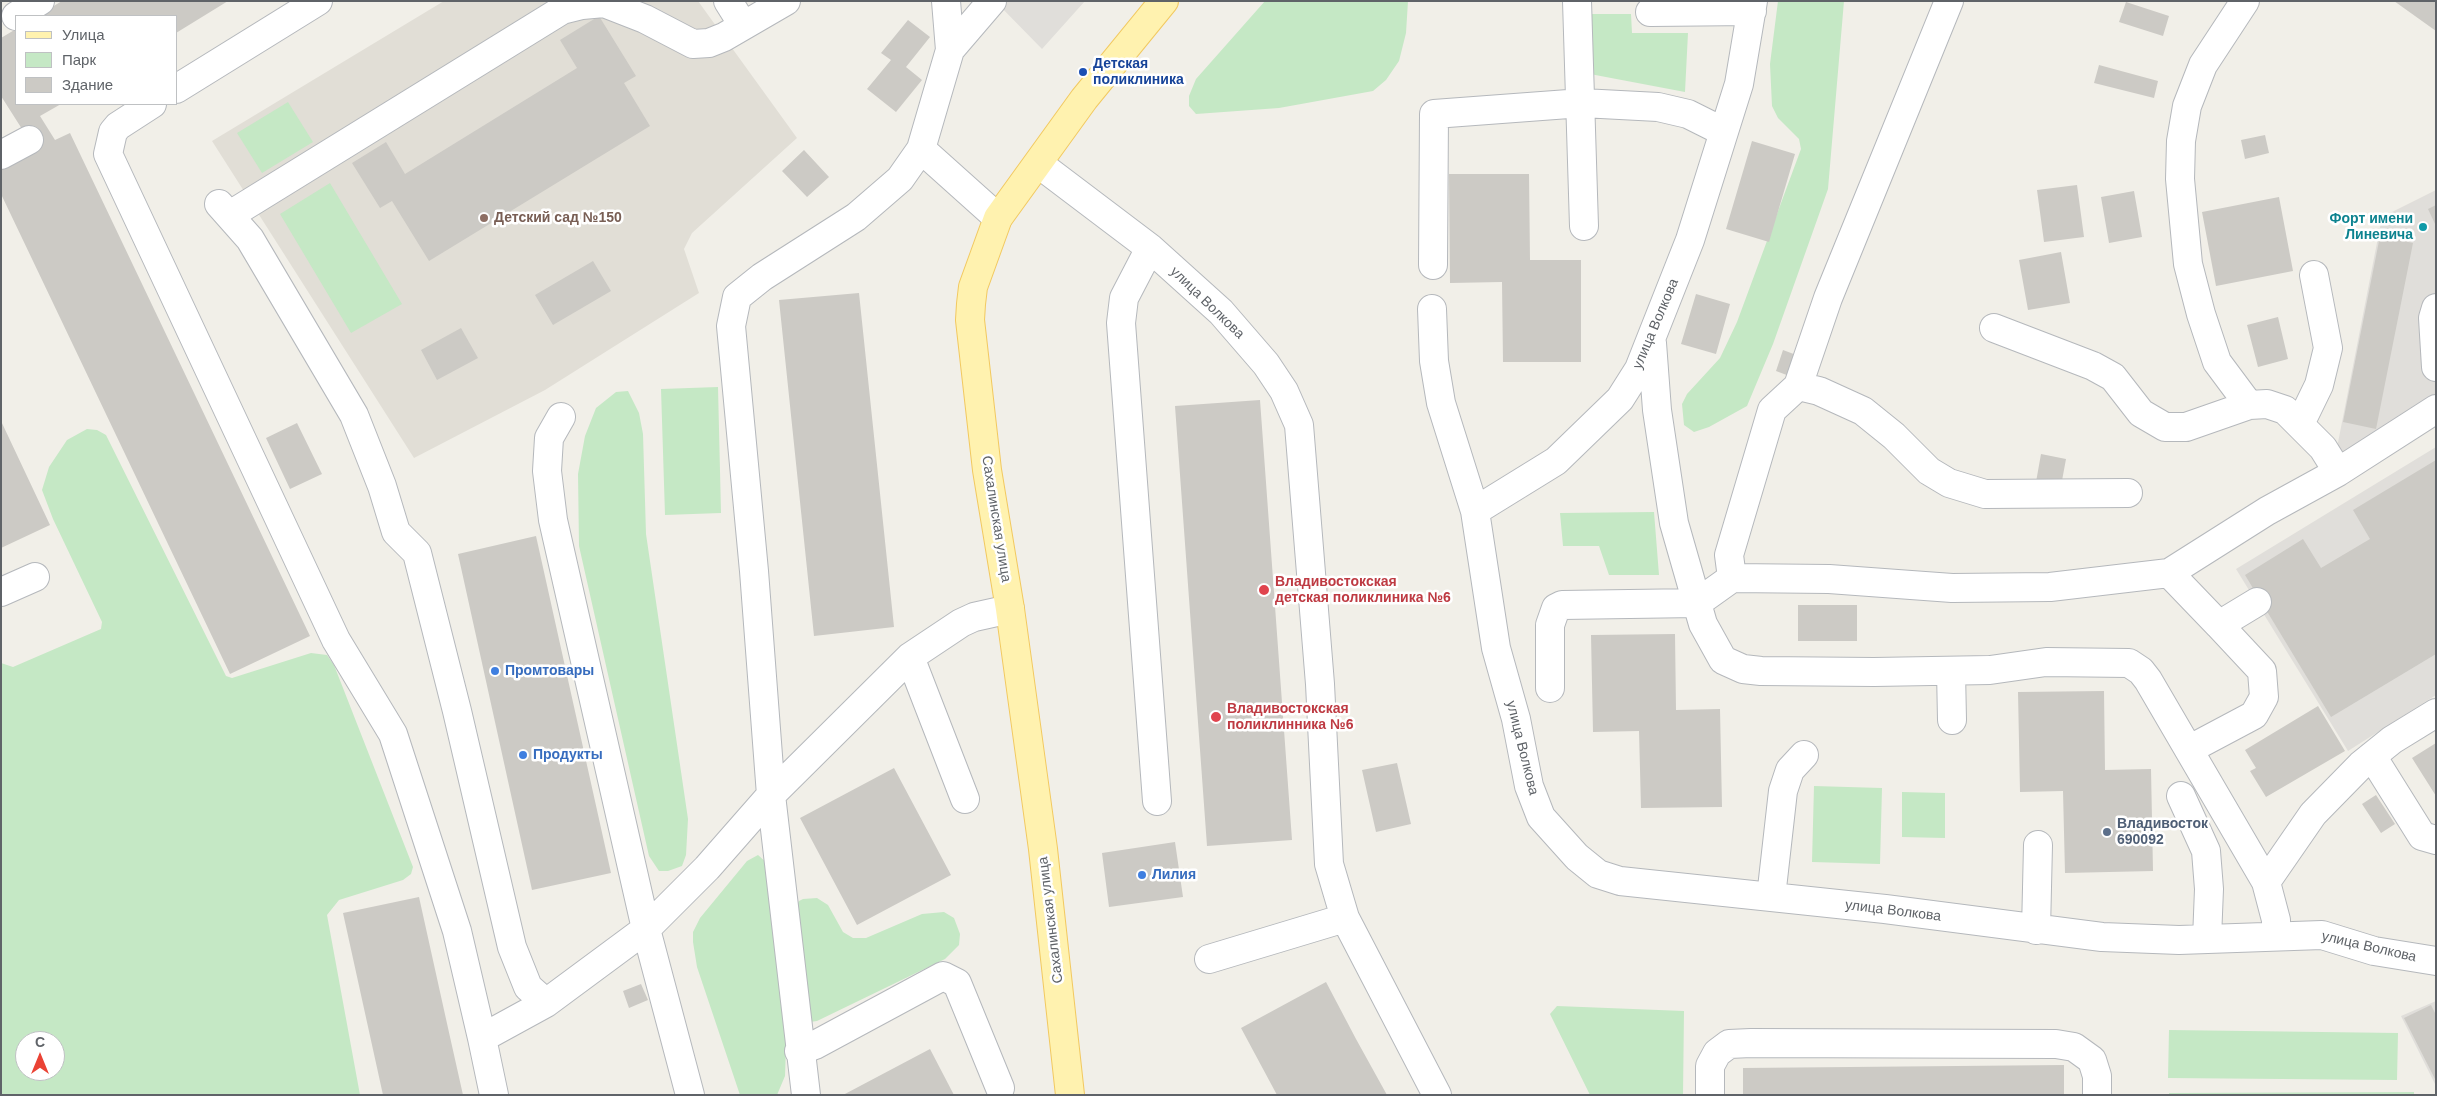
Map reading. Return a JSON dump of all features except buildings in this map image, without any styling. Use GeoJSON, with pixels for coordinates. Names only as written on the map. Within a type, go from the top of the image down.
{"type":"FeatureCollection","features":[{"type":"Feature","properties":{"kind":"main road","name":"Сахалинская улица"},"geometry":{"type":"LineString","coordinates":[[1070,1095],[1054,933],[1010,609],[988,470],[970,320],[973,287],[998,218],[1084,99],[1164,1]]}},
{"type":"Feature","properties":{"kind":"street"},"geometry":{"type":"LineString","coordinates":[[18,15],[40,1]]}},
{"type":"Feature","properties":{"kind":"street"},"geometry":{"type":"LineString","coordinates":[[178,88],[318,1]]}},
{"type":"Feature","properties":{"kind":"street"},"geometry":{"type":"LineString","coordinates":[[728,1],[743,25]]}},
{"type":"Feature","properties":{"kind":"street"},"geometry":{"type":"LineString","coordinates":[[546,1003],[528,988],[512,947],[457,711],[417,553],[396,532],[382,486],[354,416],[250,239],[225,209],[562,10],[582,4],[604,3],[645,19],[693,44],[709,43],[786,1]]}},
{"type":"Feature","properties":{"kind":"street"},"geometry":{"type":"LineString","coordinates":[[806,1095],[799,1051],[771,795],[731,326],[733,310],[737,297],[762,277],[856,217],[900,179],[921,149],[950,50],[946,1]]}},
{"type":"Feature","properties":{"kind":"street"},"geometry":{"type":"LineString","coordinates":[[950,50],[992,1]]}},
{"type":"Feature","properties":{"kind":"street"},"geometry":{"type":"LineString","coordinates":[[1577,1],[1582,103],[1584,226]]}},
{"type":"Feature","properties":{"kind":"street"},"geometry":{"type":"LineString","coordinates":[[1732,578],[1729,555],[1772,410],[1798,386],[1828,298],[1949,1]]}},
{"type":"Feature","properties":{"kind":"street"},"geometry":{"type":"LineString","coordinates":[[2245,1],[2203,65],[2187,106],[2181,141],[2180,179],[2188,264],[2201,314],[2217,362],[2249,405]]}},
{"type":"Feature","properties":{"kind":"street"},"geometry":{"type":"LineString","coordinates":[[1650,12],[1752,6]]}},
{"type":"Feature","properties":{"kind":"street","name":"улица Волкова"},"geometry":{"type":"LineString","coordinates":[[1752,6],[1739,84],[1722,131],[1690,240],[1652,341],[1639,369],[1620,399],[1574,445],[1544,470],[1475,511],[1496,648],[1516,719],[1529,786],[1541,816],[1562,842],[1598,874],[1620,881],[1885,909],[2036,930],[2102,937],[2179,940],[2322,935],[2374,951],[2436,960]]}},
{"type":"Feature","properties":{"kind":"street"},"geometry":{"type":"LineString","coordinates":[[1,26],[15,17]]}},
{"type":"Feature","properties":{"kind":"street"},"geometry":{"type":"LineString","coordinates":[[1433,265],[1434,114],[1582,103],[1658,107],[1688,114],[1722,131]]}},
{"type":"Feature","properties":{"kind":"street"},"geometry":{"type":"LineString","coordinates":[[150,105],[118,126],[113,132],[108,154],[336,640],[393,734],[457,931],[494,1095]]}},
{"type":"Feature","properties":{"kind":"street"},"geometry":{"type":"LineString","coordinates":[[1,155],[29,140]]}},
{"type":"Feature","properties":{"kind":"street"},"geometry":{"type":"LineString","coordinates":[[921,149],[998,218]]}},
{"type":"Feature","properties":{"kind":"street","name":"улица Волкова"},"geometry":{"type":"LineString","coordinates":[[1038,164],[1150,248],[1221,312],[1266,364],[1284,391],[1299,425],[1320,684],[1329,864],[1345,918],[1437,1095]]}},
{"type":"Feature","properties":{"kind":"street"},"geometry":{"type":"LineString","coordinates":[[1150,248],[1124,298],[1121,323],[1157,801]]}},
{"type":"Feature","properties":{"kind":"street"},"geometry":{"type":"LineString","coordinates":[[2300,424],[2319,385],[2328,348],[2314,275]]}},
{"type":"Feature","properties":{"kind":"street"},"geometry":{"type":"LineString","coordinates":[[2436,308],[2433,318],[2436,367]]}},
{"type":"Feature","properties":{"kind":"street"},"geometry":{"type":"LineString","coordinates":[[1432,309],[1434,361],[1441,403],[1475,511]]}},
{"type":"Feature","properties":{"kind":"street"},"geometry":{"type":"LineString","coordinates":[[1994,328],[2093,366],[2113,377],[2140,413],[2165,427],[2186,427],[2249,405],[2267,404],[2285,410],[2323,448],[2338,472]]}},
{"type":"Feature","properties":{"kind":"street"},"geometry":{"type":"LineString","coordinates":[[1652,341],[1657,410],[1674,523],[1704,624],[1724,671],[1744,669],[1761,671],[1951,671],[1990,670],[2046,662],[2129,663],[2145,675],[2190,749],[2266,882],[2276,920],[2276,936]]}},
{"type":"Feature","properties":{"kind":"street"},"geometry":{"type":"LineString","coordinates":[[1798,386],[1819,391],[1863,411],[1894,436],[1928,471],[1949,483],[1985,494],[2128,493]]}},
{"type":"Feature","properties":{"kind":"street"},"geometry":{"type":"LineString","coordinates":[[1550,688],[1550,625],[1556,608],[1562,605],[1697,603],[1732,578],[1829,579],[1952,588],[2050,587],[2169,573],[2267,511],[2338,472],[2436,409]]}},
{"type":"Feature","properties":{"kind":"street"},"geometry":{"type":"LineString","coordinates":[[561,417],[549,438],[547,471],[553,520],[646,929],[690,1095]]}},
{"type":"Feature","properties":{"kind":"street"},"geometry":{"type":"LineString","coordinates":[[2169,573],[2262,671],[2265,686],[2264,697],[2254,715],[2190,749]]}},
{"type":"Feature","properties":{"kind":"street"},"geometry":{"type":"LineString","coordinates":[[1,592],[35,576]]}},
{"type":"Feature","properties":{"kind":"street"},"geometry":{"type":"LineString","coordinates":[[2219,624],[2257,602]]}},
{"type":"Feature","properties":{"kind":"street"},"geometry":{"type":"LineString","coordinates":[[482,1038],[546,1003],[646,929],[707,868],[771,795],[910,657],[961,623],[974,617],[1010,609]]}},
{"type":"Feature","properties":{"kind":"street"},"geometry":{"type":"LineString","coordinates":[[910,657],[965,799]]}},
{"type":"Feature","properties":{"kind":"street"},"geometry":{"type":"LineString","coordinates":[[1951,671],[1952,720]]}},
{"type":"Feature","properties":{"kind":"street"},"geometry":{"type":"LineString","coordinates":[[2266,882],[2313,814],[2372,756],[2392,740],[2436,713]]}},
{"type":"Feature","properties":{"kind":"street"},"geometry":{"type":"LineString","coordinates":[[1771,897],[1783,791],[1790,770],[1804,755]]}},
{"type":"Feature","properties":{"kind":"street"},"geometry":{"type":"LineString","coordinates":[[2372,756],[2422,836],[2436,840]]}},
{"type":"Feature","properties":{"kind":"street"},"geometry":{"type":"LineString","coordinates":[[2182,796],[2206,851],[2209,889],[2208,939]]}},
{"type":"Feature","properties":{"kind":"street"},"geometry":{"type":"LineString","coordinates":[[2036,930],[2038,846]]}},
{"type":"Feature","properties":{"kind":"street"},"geometry":{"type":"LineString","coordinates":[[1209,958],[1345,918]]}},
{"type":"Feature","properties":{"kind":"street"},"geometry":{"type":"LineString","coordinates":[[799,1051],[815,1045],[943,976],[957,983],[1000,1088]]}},
{"type":"Feature","properties":{"kind":"street"},"geometry":{"type":"LineString","coordinates":[[1710,1095],[1710,1066],[1718,1053],[1728,1044],[1780,1043],[2056,1044],[2074,1047],[2092,1060],[2097,1076],[2097,1095]]}},
{"type":"Feature","properties":{"kind":"shaded area","name":"Детский сад №150"},"geometry":{"type":"Polygon","coordinates":[[[444,1],[698,1],[797,138],[692,233],[684,249],[699,293],[545,390],[414,458],[212,141],[444,1]]]}},
{"type":"Feature","properties":{"kind":"shaded area"},"geometry":{"type":"Polygon","coordinates":[[[995,1],[1085,1],[1042,49],[995,1]]]}},
{"type":"Feature","properties":{"kind":"shaded area"},"geometry":{"type":"Polygon","coordinates":[[[2436,190],[2436,407],[2335,458],[2382,217],[2436,190]]]}},
{"type":"Feature","properties":{"kind":"shaded area"},"geometry":{"type":"Polygon","coordinates":[[[2436,447],[2436,695],[2348,751],[2236,569],[2436,447]]]}},
{"type":"Feature","properties":{"kind":"shaded area"},"geometry":{"type":"Polygon","coordinates":[[[2436,1001],[2436,1086],[2401,1016],[2436,1001]]]}},
{"type":"Feature","properties":{"kind":"green space"},"geometry":{"type":"Polygon","coordinates":[[[1265,1],[1408,1],[1406,33],[1399,61],[1386,80],[1373,91],[1279,108],[1196,114],[1189,106],[1189,96],[1196,79],[1265,1]]]}},
{"type":"Feature","properties":{"kind":"green space"},"geometry":{"type":"Polygon","coordinates":[[[1778,1],[1844,1],[1828,189],[1773,344],[1747,406],[1709,427],[1694,432],[1684,425],[1682,404],[1687,394],[1720,358],[1737,322],[1801,149],[1799,139],[1778,118],[1772,106],[1770,64],[1778,1]]]}},
{"type":"Feature","properties":{"kind":"green space"},"geometry":{"type":"Polygon","coordinates":[[[1590,14],[1631,14],[1632,33],[1688,33],[1685,92],[1590,74],[1590,14]]]}},
{"type":"Feature","properties":{"kind":"green space"},"geometry":{"type":"Polygon","coordinates":[[[288,102],[313,142],[262,173],[237,133],[288,102]]]}},
{"type":"Feature","properties":{"kind":"green space"},"geometry":{"type":"Polygon","coordinates":[[[330,183],[402,304],[351,333],[280,214],[330,183]]]}},
{"type":"Feature","properties":{"kind":"green space"},"geometry":{"type":"Polygon","coordinates":[[[718,387],[721,513],[665,515],[661,389],[718,387]]]}},
{"type":"Feature","properties":{"kind":"green space"},"geometry":{"type":"Polygon","coordinates":[[[628,391],[639,413],[643,434],[646,534],[688,819],[686,855],[682,866],[668,871],[659,871],[649,856],[579,546],[578,474],[585,436],[596,408],[616,392],[628,391]]]}},
{"type":"Feature","properties":{"kind":"green space"},"geometry":{"type":"Polygon","coordinates":[[[87,429],[97,430],[106,435],[226,676],[232,678],[311,653],[327,655],[334,665],[413,867],[411,874],[403,880],[339,900],[327,915],[360,1095],[1,1095],[1,663],[13,667],[101,629],[102,622],[53,519],[42,490],[49,467],[67,440],[87,429]]]}},
{"type":"Feature","properties":{"kind":"green space"},"geometry":{"type":"Polygon","coordinates":[[[1654,512],[1659,575],[1609,575],[1599,546],[1563,546],[1560,513],[1654,512]]]}},
{"type":"Feature","properties":{"kind":"green space"},"geometry":{"type":"Polygon","coordinates":[[[1814,786],[1882,788],[1880,864],[1812,862],[1814,786]]]}},
{"type":"Feature","properties":{"kind":"green space"},"geometry":{"type":"Polygon","coordinates":[[[1902,792],[1945,793],[1945,838],[1902,837],[1902,792]]]}},
{"type":"Feature","properties":{"kind":"green space"},"geometry":{"type":"Polygon","coordinates":[[[758,855],[768,864],[770,875],[786,1047],[785,1076],[777,1095],[740,1095],[697,967],[693,942],[693,932],[700,918],[747,861],[758,855]]]}},
{"type":"Feature","properties":{"kind":"green space"},"geometry":{"type":"Polygon","coordinates":[[[817,898],[828,905],[843,932],[853,938],[866,938],[922,914],[944,912],[954,918],[960,934],[959,945],[945,959],[817,1021],[810,1022],[796,907],[799,901],[803,899],[817,898]]]}},
{"type":"Feature","properties":{"kind":"green space"},"geometry":{"type":"Polygon","coordinates":[[[1557,1006],[1684,1011],[1683,1095],[1590,1095],[1550,1014],[1557,1006]]]}},
{"type":"Feature","properties":{"kind":"green space"},"geometry":{"type":"Polygon","coordinates":[[[2169,1030],[2398,1033],[2397,1080],[2168,1078],[2169,1030]]]}},
{"type":"Feature","properties":{"kind":"green space"},"geometry":{"type":"Polygon","coordinates":[[[2414,1092],[2414,1095],[2169,1095],[2169,1093],[2414,1092]]]}},
{"type":"Feature","properties":{"kind":"place","name":"Детская поликлиника"},"geometry":{"type":"Point","coordinates":[1083,72]}},
{"type":"Feature","properties":{"kind":"place","name":"Детский сад №150"},"geometry":{"type":"Point","coordinates":[484,218]}},
{"type":"Feature","properties":{"kind":"place","name":"Форт имени Линевича"},"geometry":{"type":"Point","coordinates":[2423,227]}},
{"type":"Feature","properties":{"kind":"place","name":"Владивостокская детская поликлиника №6"},"geometry":{"type":"Point","coordinates":[1264,590]}},
{"type":"Feature","properties":{"kind":"place","name":"Промтовары"},"geometry":{"type":"Point","coordinates":[495,671]}},
{"type":"Feature","properties":{"kind":"place","name":"Владивостокская поликлинника №6"},"geometry":{"type":"Point","coordinates":[1216,717]}},
{"type":"Feature","properties":{"kind":"place","name":"Продукты"},"geometry":{"type":"Point","coordinates":[523,755]}},
{"type":"Feature","properties":{"kind":"place","name":"Владивосток 690092"},"geometry":{"type":"Point","coordinates":[2107,832]}},
{"type":"Feature","properties":{"kind":"place","name":"Лилия"},"geometry":{"type":"Point","coordinates":[1142,875]}}]}
